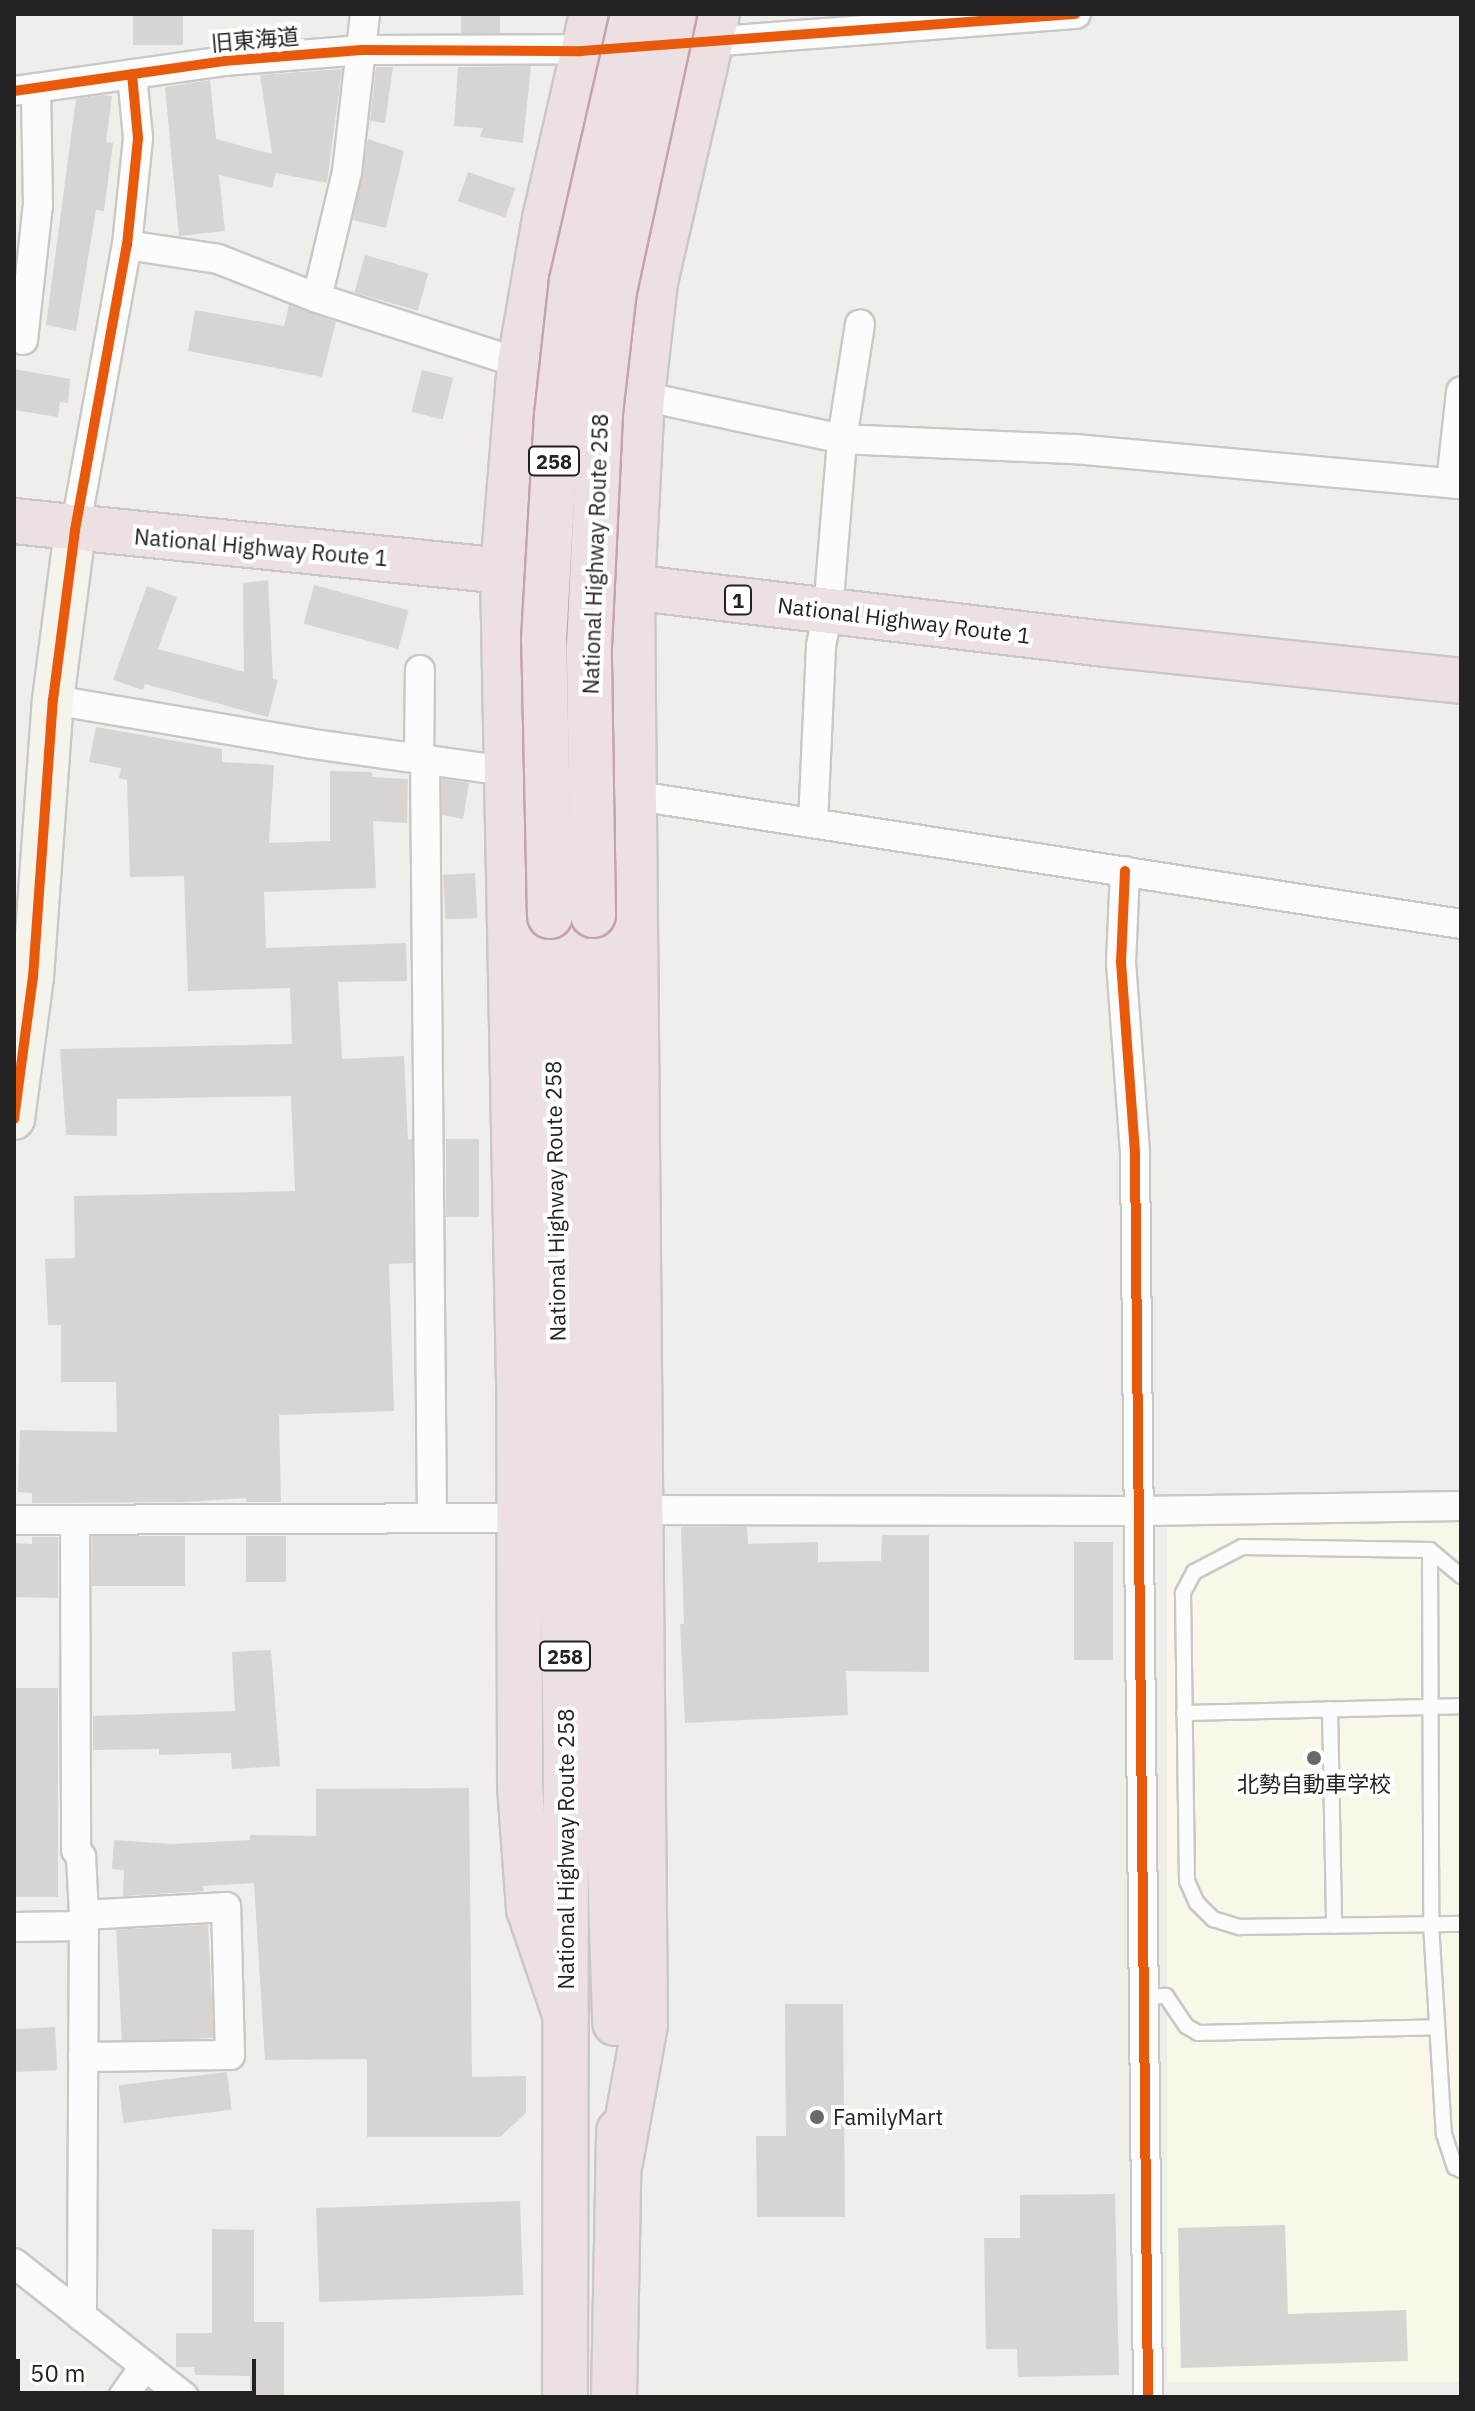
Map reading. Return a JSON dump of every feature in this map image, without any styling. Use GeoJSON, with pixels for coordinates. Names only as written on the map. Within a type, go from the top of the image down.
{"type":"FeatureCollection","features":[{"type":"Feature","properties":{"kind":"highway","name":"National Highway Route 258"},"geometry":{"type":"LineString","coordinates":[[565,2397],[566,1749],[544,640],[557,416],[572,281],[633,14]]}},
{"type":"Feature","properties":{"kind":"highway","name":"National Highway Route 258"},"geometry":{"type":"LineString","coordinates":[[614,2397],[620,2162],[606,1730],[589,647],[600,413],[614,291],[674,14]]}},
{"type":"Feature","properties":{"kind":"highway"},"geometry":{"type":"LineString","coordinates":[[620,2162],[645,2025],[631,795],[632,587],[642,396],[655,282],[713,28]]}},
{"type":"Feature","properties":{"kind":"highway"},"geometry":{"type":"LineString","coordinates":[[566,2017],[529,1909],[520,1787],[519,1518],[503,570],[520,363],[545,219],[587,32]]}},
{"type":"Feature","properties":{"kind":"highway","name":"National Highway Route 1"},"geometry":{"type":"LineString","coordinates":[[14,521],[75,530],[503,570],[1105,644],[1461,681]]}},
{"type":"Feature","properties":{"kind":"street"},"geometry":{"type":"LineString","coordinates":[[317,298],[347,172],[365,14]]}},
{"type":"Feature","properties":{"kind":"street","name":"旧東海道"},"geometry":{"type":"LineString","coordinates":[[25,90],[224,61],[587,32],[1076,14]]}},
{"type":"Feature","properties":{"kind":"street"},"geometry":{"type":"LineString","coordinates":[[14,1119],[33,977],[53,700],[75,530],[127,245],[138,138],[132,74]]}},
{"type":"Feature","properties":{"kind":"street"},"geometry":{"type":"LineString","coordinates":[[23,340],[38,205],[25,90]]}},
{"type":"Feature","properties":{"kind":"street"},"geometry":{"type":"LineString","coordinates":[[127,245],[218,259],[317,298],[520,363]]}},
{"type":"Feature","properties":{"kind":"street"},"geometry":{"type":"LineString","coordinates":[[813,823],[821,646],[828,611],[842,439],[860,324]]}},
{"type":"Feature","properties":{"kind":"street"},"geometry":{"type":"LineString","coordinates":[[642,396],[842,439],[1075,449],[1456,483],[1461,392]]}},
{"type":"Feature","properties":{"kind":"street"},"geometry":{"type":"LineString","coordinates":[[420,670],[432,1517]]}},
{"type":"Feature","properties":{"kind":"street"},"geometry":{"type":"LineString","coordinates":[[53,700],[422,761],[507,771]]}},
{"type":"Feature","properties":{"kind":"street"},"geometry":{"type":"LineString","coordinates":[[631,795],[1461,924]]}},
{"type":"Feature","properties":{"kind":"street"},"geometry":{"type":"LineString","coordinates":[[1125,871],[1121,962],[1135,1154],[1148,2397]]}},
{"type":"Feature","properties":{"kind":"street"},"geometry":{"type":"LineString","coordinates":[[638,1510],[1140,1511],[1461,1506]]}},
{"type":"Feature","properties":{"kind":"street"},"geometry":{"type":"LineString","coordinates":[[14,1520],[519,1518]]}},
{"type":"Feature","properties":{"kind":"street"},"geometry":{"type":"LineString","coordinates":[[75,1521],[76,1850],[81,1857],[83,1920],[82,2317]]}},
{"type":"Feature","properties":{"kind":"street"},"geometry":{"type":"LineString","coordinates":[[14,1927],[226,1907],[230,2055],[83,2057]]}},
{"type":"Feature","properties":{"kind":"street"},"geometry":{"type":"LineString","coordinates":[[14,2263],[184,2397]]}},
{"type":"Feature","properties":{"kind":"street"},"geometry":{"type":"LineString","coordinates":[[123,2397],[145,2366]]}},
{"type":"Feature","properties":{"kind":"lane"},"geometry":{"type":"LineString","coordinates":[[1461,1576],[1430,1550],[1242,1547],[1194,1572],[1183,1593],[1187,1881],[1197,1903],[1213,1919],[1240,1927],[1461,1924]]}},
{"type":"Feature","properties":{"kind":"lane"},"geometry":{"type":"LineString","coordinates":[[1430,1550],[1431,1924],[1444,2134],[1455,2167],[1461,2170]]}},
{"type":"Feature","properties":{"kind":"lane"},"geometry":{"type":"LineString","coordinates":[[1184,1713],[1461,1706]]}},
{"type":"Feature","properties":{"kind":"lane"},"geometry":{"type":"LineString","coordinates":[[1330,1709],[1334,1926]]}},
{"type":"Feature","properties":{"kind":"lane"},"geometry":{"type":"LineString","coordinates":[[1144,1997],[1166,1996],[1186,2026],[1198,2033],[1437,2027]]}},
{"type":"Feature","properties":{"kind":"shaded area","name":"北勢自動車学校"},"geometry":{"type":"Polygon","coordinates":[[[1167,1518],[1461,1518],[1461,2382],[1167,2382],[1167,1518]]]}},
{"type":"Feature","properties":{"kind":"building"},"geometry":{"type":"Polygon","coordinates":[[[133,14],[183,14],[183,45],[133,45],[133,14]]]}},
{"type":"Feature","properties":{"kind":"building"},"geometry":{"type":"Polygon","coordinates":[[[461,14],[500,14],[500,33],[461,33],[461,14]]]}},
{"type":"Feature","properties":{"kind":"building"},"geometry":{"type":"Polygon","coordinates":[[[531,66],[523,143],[480,137],[483,128],[454,126],[458,67],[531,66]]]}},
{"type":"Feature","properties":{"kind":"building"},"geometry":{"type":"Polygon","coordinates":[[[376,67],[393,67],[385,123],[371,121],[369,130],[376,67]]]}},
{"type":"Feature","properties":{"kind":"building"},"geometry":{"type":"Polygon","coordinates":[[[342,69],[327,183],[276,173],[272,188],[219,175],[225,231],[179,236],[165,87],[210,80],[216,139],[272,154],[260,75],[342,69]]]}},
{"type":"Feature","properties":{"kind":"building"},"geometry":{"type":"Polygon","coordinates":[[[112,96],[106,142],[113,143],[104,211],[96,210],[76,331],[46,325],[76,99],[112,96]]]}},
{"type":"Feature","properties":{"kind":"building"},"geometry":{"type":"Polygon","coordinates":[[[368,139],[404,151],[386,228],[353,220],[368,139]]]}},
{"type":"Feature","properties":{"kind":"building"},"geometry":{"type":"Polygon","coordinates":[[[468,172],[515,188],[505,218],[458,201],[468,172]]]}},
{"type":"Feature","properties":{"kind":"building"},"geometry":{"type":"Polygon","coordinates":[[[365,255],[428,273],[418,311],[354,292],[365,255]]]}},
{"type":"Feature","properties":{"kind":"building"},"geometry":{"type":"Polygon","coordinates":[[[289,305],[336,322],[322,377],[188,351],[195,310],[284,326],[289,305]]]}},
{"type":"Feature","properties":{"kind":"building"},"geometry":{"type":"Polygon","coordinates":[[[14,369],[70,379],[68,403],[60,402],[58,417],[14,410],[14,369]]]}},
{"type":"Feature","properties":{"kind":"building"},"geometry":{"type":"Polygon","coordinates":[[[422,370],[453,378],[443,419],[412,412],[422,370]]]}},
{"type":"Feature","properties":{"kind":"building"},"geometry":{"type":"Polygon","coordinates":[[[268,580],[273,679],[278,680],[268,717],[145,684],[143,690],[113,680],[147,586],[177,597],[158,649],[244,672],[243,583],[268,580]]]}},
{"type":"Feature","properties":{"kind":"building"},"geometry":{"type":"Polygon","coordinates":[[[314,585],[409,610],[398,649],[304,624],[314,585]]]}},
{"type":"Feature","properties":{"kind":"building"},"geometry":{"type":"Polygon","coordinates":[[[96,727],[222,749],[222,762],[274,765],[269,843],[330,841],[330,771],[372,772],[372,777],[408,779],[407,823],[373,821],[376,888],[264,892],[266,948],[406,943],[407,981],[338,982],[342,1059],[404,1056],[408,1140],[412,1139],[413,1263],[389,1264],[394,1411],[279,1415],[281,1502],[246,1502],[246,1498],[185,1502],[32,1503],[32,1493],[18,1492],[20,1430],[117,1432],[116,1382],[61,1382],[61,1325],[48,1325],[45,1259],[75,1258],[74,1196],[295,1191],[291,1096],[117,1099],[117,1136],[66,1135],[60,1049],[292,1044],[290,988],[188,991],[184,876],[130,877],[127,780],[119,778],[121,768],[89,762],[96,727]]]}},
{"type":"Feature","properties":{"kind":"building"},"geometry":{"type":"Polygon","coordinates":[[[442,779],[469,783],[463,819],[442,815],[442,779]]]}},
{"type":"Feature","properties":{"kind":"building"},"geometry":{"type":"Polygon","coordinates":[[[475,873],[477,918],[445,920],[443,875],[475,873]]]}},
{"type":"Feature","properties":{"kind":"building"},"geometry":{"type":"Polygon","coordinates":[[[446,1139],[479,1139],[479,1217],[446,1217],[446,1139]]]}},
{"type":"Feature","properties":{"kind":"building"},"geometry":{"type":"Polygon","coordinates":[[[681,1527],[747,1527],[748,1544],[818,1542],[818,1562],[881,1561],[882,1535],[929,1535],[929,1672],[846,1671],[848,1715],[685,1723],[680,1624],[684,1624],[681,1527]]]}},
{"type":"Feature","properties":{"kind":"building"},"geometry":{"type":"Polygon","coordinates":[[[92,1536],[185,1536],[185,1586],[92,1586],[92,1536]]]}},
{"type":"Feature","properties":{"kind":"building"},"geometry":{"type":"Polygon","coordinates":[[[246,1536],[286,1536],[286,1582],[246,1582],[246,1536]]]}},
{"type":"Feature","properties":{"kind":"building"},"geometry":{"type":"Polygon","coordinates":[[[32,1537],[58,1537],[58,1598],[14,1597],[14,1543],[32,1544],[32,1537]]]}},
{"type":"Feature","properties":{"kind":"building"},"geometry":{"type":"Polygon","coordinates":[[[1074,1542],[1113,1542],[1113,1660],[1074,1660],[1074,1542]]]}},
{"type":"Feature","properties":{"kind":"building"},"geometry":{"type":"Polygon","coordinates":[[[271,1650],[280,1766],[232,1769],[231,1753],[159,1755],[159,1749],[93,1750],[93,1716],[235,1711],[232,1652],[271,1650]]]}},
{"type":"Feature","properties":{"kind":"building"},"geometry":{"type":"Polygon","coordinates":[[[14,1688],[58,1688],[58,1897],[14,1897],[14,1688]]]}},
{"type":"Feature","properties":{"kind":"building"},"geometry":{"type":"Polygon","coordinates":[[[469,1788],[472,2077],[526,2076],[526,2113],[500,2137],[367,2137],[367,2059],[265,2060],[254,1883],[203,1886],[204,1891],[123,1896],[124,1870],[112,1869],[114,1840],[172,1844],[250,1840],[250,1835],[316,1836],[316,1789],[469,1788]]]}},
{"type":"Feature","properties":{"kind":"building"},"geometry":{"type":"Polygon","coordinates":[[[208,1925],[214,2038],[122,2043],[116,1930],[208,1925]]]}},
{"type":"Feature","properties":{"kind":"building"},"geometry":{"type":"Polygon","coordinates":[[[785,2004],[843,2004],[845,2217],[757,2217],[756,2136],[786,2136],[785,2004]]]}},
{"type":"Feature","properties":{"kind":"building"},"geometry":{"type":"Polygon","coordinates":[[[55,2027],[57,2070],[16,2072],[14,2029],[55,2027]]]}},
{"type":"Feature","properties":{"kind":"building"},"geometry":{"type":"Polygon","coordinates":[[[227,2072],[232,2110],[123,2123],[119,2085],[227,2072]]]}},
{"type":"Feature","properties":{"kind":"building"},"geometry":{"type":"Polygon","coordinates":[[[1115,2194],[1119,2375],[1018,2377],[1017,2349],[986,2349],[984,2238],[1020,2238],[1020,2195],[1115,2194]]]}},
{"type":"Feature","properties":{"kind":"building"},"geometry":{"type":"Polygon","coordinates":[[[520,2201],[523,2295],[319,2302],[316,2208],[520,2201]]]}},
{"type":"Feature","properties":{"kind":"building"},"geometry":{"type":"Polygon","coordinates":[[[1285,2225],[1288,2314],[1406,2310],[1408,2361],[1181,2368],[1178,2228],[1285,2225]]]}},
{"type":"Feature","properties":{"kind":"building"},"geometry":{"type":"Polygon","coordinates":[[[212,2229],[254,2230],[254,2322],[284,2322],[284,2397],[250,2397],[250,2376],[195,2375],[194,2367],[176,2367],[176,2333],[212,2333],[212,2229]]]}},
{"type":"Feature","properties":{"kind":"cycle path"},"geometry":{"type":"LineString","coordinates":[[14,91],[224,61],[362,50],[581,51],[1076,14]]}},
{"type":"Feature","properties":{"kind":"cycle path"},"geometry":{"type":"LineString","coordinates":[[14,1119],[33,977],[53,700],[75,530],[127,245],[138,138],[132,74]]}},
{"type":"Feature","properties":{"kind":"cycle path"},"geometry":{"type":"LineString","coordinates":[[1125,871],[1121,962],[1135,1154],[1148,2397]]}},
{"type":"Feature","properties":{"kind":"place","name":"北勢自動車学校"},"geometry":{"type":"Point","coordinates":[1314,1758]}},
{"type":"Feature","properties":{"kind":"place","name":"FamilyMart"},"geometry":{"type":"Point","coordinates":[817,2117]}}]}
